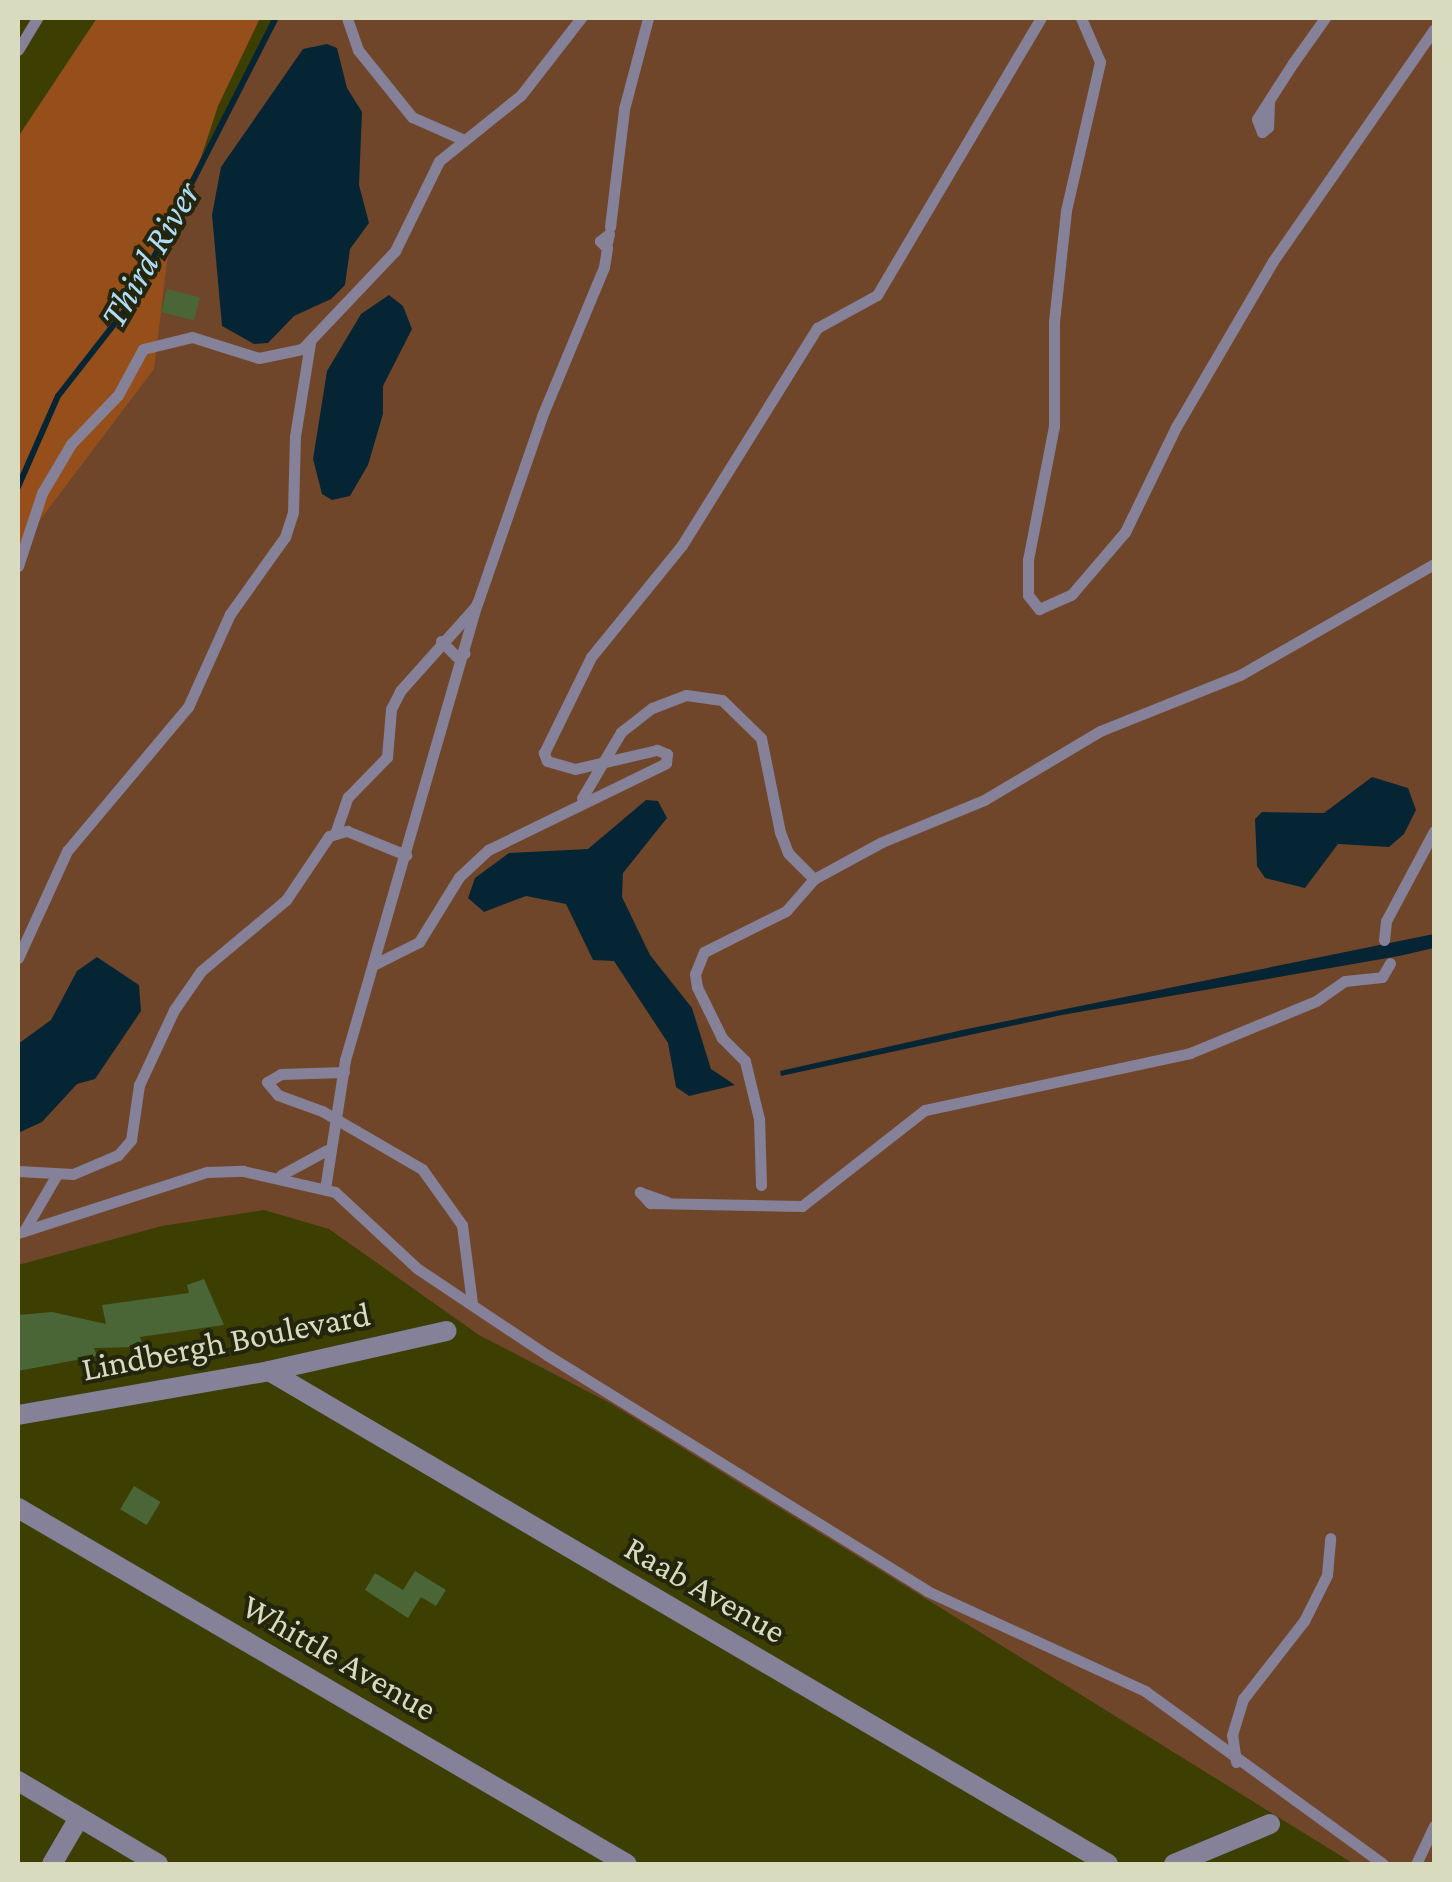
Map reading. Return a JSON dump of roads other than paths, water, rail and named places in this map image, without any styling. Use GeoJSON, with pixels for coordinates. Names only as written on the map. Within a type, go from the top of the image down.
{"type":"FeatureCollection","features":[{"type":"Feature","properties":{"kind":"street","name":"Lindbergh Boulevard"},"geometry":{"type":"LineString","coordinates":[[18,1415],[269,1371],[447,1331]]}},
{"type":"Feature","properties":{"kind":"street","name":"Raab Avenue"},"geometry":{"type":"LineString","coordinates":[[269,1371],[1108,1864]]}},
{"type":"Feature","properties":{"kind":"street","name":"Whittle Avenue"},"geometry":{"type":"LineString","coordinates":[[18,1508],[627,1864]]}},
{"type":"Feature","properties":{"kind":"street"},"geometry":{"type":"LineString","coordinates":[[18,1781],[158,1864]]}},
{"type":"Feature","properties":{"kind":"street"},"geometry":{"type":"LineString","coordinates":[[52,1864],[79,1818]]}},
{"type":"Feature","properties":{"kind":"street"},"geometry":{"type":"LineString","coordinates":[[1174,1864],[1270,1824]]}},
{"type":"Feature","properties":{"kind":"lane"},"geometry":{"type":"LineString","coordinates":[[18,50],[37,18]]}},
{"type":"Feature","properties":{"kind":"lane"},"geometry":{"type":"LineString","coordinates":[[347,18],[358,50],[431,130],[446,154]]}},
{"type":"Feature","properties":{"kind":"lane"},"geometry":{"type":"LineString","coordinates":[[564,34],[569,18]]}},
{"type":"Feature","properties":{"kind":"lane"},"geometry":{"type":"LineString","coordinates":[[18,566],[49,482],[71,444],[118,395],[143,349],[192,338],[274,359],[310,342],[395,252],[417,196],[446,154],[529,87],[564,34],[581,18]]}},
{"type":"Feature","properties":{"kind":"lane"},"geometry":{"type":"LineString","coordinates":[[610,227],[624,108],[648,18]]}},
{"type":"Feature","properties":{"kind":"lane"},"geometry":{"type":"LineString","coordinates":[[375,964],[419,942],[460,877],[488,850],[581,800],[662,767],[668,758],[658,750],[565,768],[544,753],[591,657],[682,545],[817,328],[877,295],[1041,18]]}},
{"type":"Feature","properties":{"kind":"lane"},"geometry":{"type":"LineString","coordinates":[[1080,18],[1100,62],[1066,211],[1054,321],[1054,426],[1028,560],[1028,595],[1040,609],[1072,594],[1125,532],[1176,428],[1273,261],[1434,30]]}},
{"type":"Feature","properties":{"kind":"lane"},"geometry":{"type":"LineString","coordinates":[[1270,101],[1268,128],[1262,132],[1256,127],[1264,108],[1325,18]]}},
{"type":"Feature","properties":{"kind":"lane"},"geometry":{"type":"LineString","coordinates":[[431,130],[462,139]]}},
{"type":"Feature","properties":{"kind":"lane"},"geometry":{"type":"LineString","coordinates":[[325,1189],[327,1150],[344,1072],[477,604],[542,416],[604,267],[607,248],[600,240],[609,234],[607,243]]}},
{"type":"Feature","properties":{"kind":"lane"},"geometry":{"type":"LineString","coordinates":[[18,958],[68,851],[188,707],[230,614],[285,537],[293,512],[294,447],[310,342]]}},
{"type":"Feature","properties":{"kind":"lane"},"geometry":{"type":"LineString","coordinates":[[761,1185],[759,1119],[745,1061],[711,1019],[694,974],[704,952],[798,904],[814,879],[911,828],[984,800],[1084,738],[1240,675],[1434,564]]}},
{"type":"Feature","properties":{"kind":"lane"},"geometry":{"type":"LineString","coordinates":[[18,1172],[57,1174],[96,1168],[131,1140],[139,1085],[174,1010],[202,971],[286,900],[336,831],[348,797],[388,757],[390,709],[400,691],[477,604]]}},
{"type":"Feature","properties":{"kind":"lane"},"geometry":{"type":"LineString","coordinates":[[441,641],[456,656],[465,653]]}},
{"type":"Feature","properties":{"kind":"lane"},"geometry":{"type":"LineString","coordinates":[[581,800],[621,732],[652,708],[686,695],[722,700],[760,738],[788,853],[814,879]]}},
{"type":"Feature","properties":{"kind":"lane"},"geometry":{"type":"LineString","coordinates":[[336,831],[406,854]]}},
{"type":"Feature","properties":{"kind":"lane"},"geometry":{"type":"LineString","coordinates":[[1384,940],[1386,921],[1434,831]]}},
{"type":"Feature","properties":{"kind":"lane"},"geometry":{"type":"LineString","coordinates":[[666,1202],[724,1208],[802,1206],[925,1110],[1190,1053],[1316,1001],[1345,980],[1382,977],[1390,963]]}},
{"type":"Feature","properties":{"kind":"lane"},"geometry":{"type":"LineString","coordinates":[[344,1072],[282,1074],[267,1082],[278,1095],[336,1119],[422,1168],[449,1204],[467,1240],[472,1303]]}},
{"type":"Feature","properties":{"kind":"lane"},"geometry":{"type":"LineString","coordinates":[[277,1177],[327,1150]]}},
{"type":"Feature","properties":{"kind":"lane"},"geometry":{"type":"LineString","coordinates":[[21,1232],[207,1172],[277,1177],[325,1189],[379,1226],[418,1268],[927,1591],[1145,1691],[1236,1762],[1383,1864]]}},
{"type":"Feature","properties":{"kind":"lane"},"geometry":{"type":"LineString","coordinates":[[21,1232],[57,1174]]}},
{"type":"Feature","properties":{"kind":"lane"},"geometry":{"type":"LineString","coordinates":[[1236,1762],[1232,1735],[1244,1699],[1304,1621],[1327,1575],[1330,1538]]}},
{"type":"Feature","properties":{"kind":"lane"},"geometry":{"type":"LineString","coordinates":[[1416,1864],[1434,1826]]}},
{"type":"Feature","properties":{"kind":"water"},"geometry":{"type":"Polygon","coordinates":[[[327,44],[337,48],[347,88],[362,112],[359,185],[369,223],[350,249],[345,285],[331,299],[294,316],[268,343],[254,344],[222,326],[212,215],[221,167],[303,49],[327,44]]]}},
{"type":"Feature","properties":{"kind":"water"},"geometry":{"type":"Polygon","coordinates":[[[389,295],[403,306],[412,329],[383,386],[383,414],[368,465],[350,496],[332,500],[322,494],[313,459],[327,371],[361,314],[389,295]]]}},
{"type":"Feature","properties":{"kind":"water"},"geometry":{"type":"Polygon","coordinates":[[[1372,777],[1408,788],[1416,810],[1404,834],[1389,847],[1338,844],[1305,888],[1265,878],[1257,866],[1255,819],[1262,812],[1324,813],[1372,777]]]}},
{"type":"Feature","properties":{"kind":"water"},"geometry":{"type":"Polygon","coordinates":[[[646,800],[658,801],[667,818],[623,873],[622,897],[650,955],[692,1008],[711,1069],[735,1085],[689,1096],[676,1087],[668,1043],[614,961],[593,960],[566,904],[526,896],[484,912],[468,898],[475,878],[509,853],[588,849],[646,800]]]}},
{"type":"Feature","properties":{"kind":"water"},"geometry":{"type":"Polygon","coordinates":[[[1434,934],[1434,948],[1399,956],[1062,1015],[781,1076],[780,1071],[967,1029],[1434,934]]]}},
{"type":"Feature","properties":{"kind":"water"},"geometry":{"type":"Polygon","coordinates":[[[97,957],[139,985],[141,1011],[95,1079],[77,1084],[42,1122],[18,1133],[18,1044],[51,1020],[77,971],[97,957]]]}},
{"type":"Feature","properties":{"kind":"waterway","name":"Third River"},"geometry":{"type":"LineString","coordinates":[[18,487],[58,396],[130,304],[276,18]]}}]}
